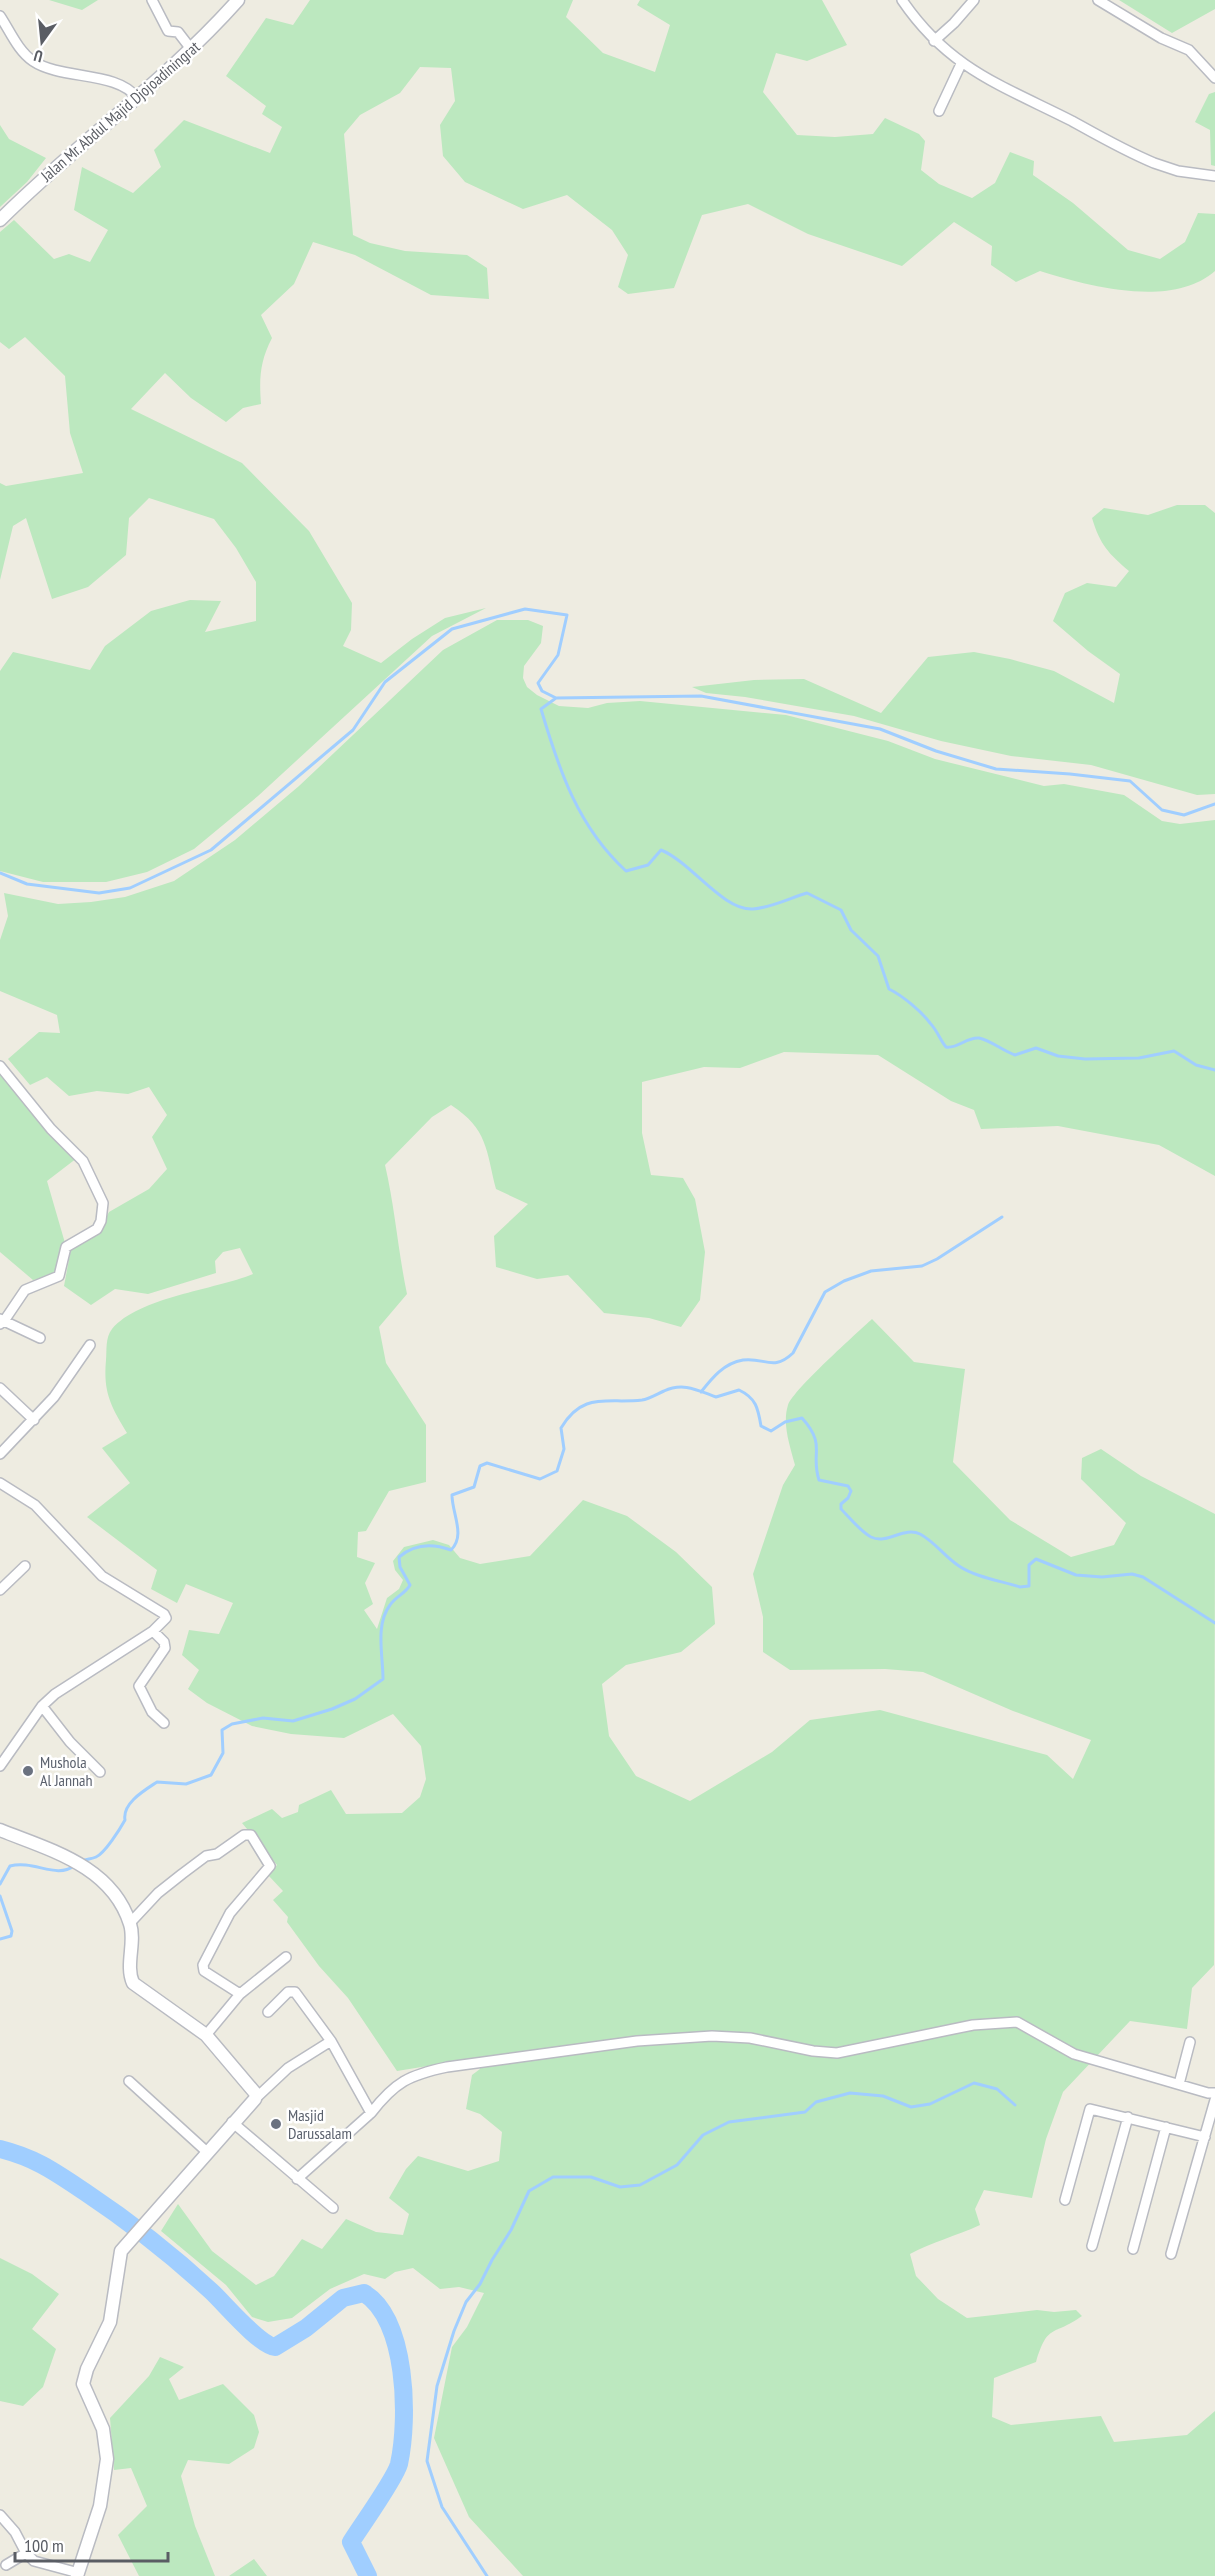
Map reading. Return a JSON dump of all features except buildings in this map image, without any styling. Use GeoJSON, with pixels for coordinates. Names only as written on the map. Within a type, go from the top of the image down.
{"type":"FeatureCollection","features":[{"type":"Feature","properties":{"kind":"street"},"geometry":{"type":"LineString","coordinates":[[152,0],[168,31],[178,32],[191,49]]}},
{"type":"Feature","properties":{"kind":"street","name":"Jalan Mr. Abdul Majid Djojoadiningrat"},"geometry":{"type":"LineString","coordinates":[[0,220],[34,186],[191,49],[238,0]]}},
{"type":"Feature","properties":{"kind":"street"},"geometry":{"type":"LineString","coordinates":[[902,0],[934,41],[962,64],[1002,88],[1071,121],[1131,154],[1178,171],[1215,176]]}},
{"type":"Feature","properties":{"kind":"street"},"geometry":{"type":"LineString","coordinates":[[934,41],[974,0]]}},
{"type":"Feature","properties":{"kind":"street"},"geometry":{"type":"LineString","coordinates":[[1098,0],[1161,38],[1188,50],[1215,78]]}},
{"type":"Feature","properties":{"kind":"street"},"geometry":{"type":"LineString","coordinates":[[0,16],[25,55],[36,63],[116,83],[133,92],[137,98]]}},
{"type":"Feature","properties":{"kind":"street"},"geometry":{"type":"LineString","coordinates":[[939,111],[962,64]]}},
{"type":"Feature","properties":{"kind":"street"},"geometry":{"type":"LineString","coordinates":[[0,1066],[51,1129],[83,1161],[103,1208],[97,1229],[66,1247],[59,1276],[25,1290],[1,1321],[40,1338]]}},
{"type":"Feature","properties":{"kind":"street"},"geometry":{"type":"LineString","coordinates":[[0,1454],[54,1397],[90,1345]]}},
{"type":"Feature","properties":{"kind":"street"},"geometry":{"type":"LineString","coordinates":[[0,1388],[34,1420]]}},
{"type":"Feature","properties":{"kind":"street"},"geometry":{"type":"LineString","coordinates":[[0,1483],[34,1505],[102,1576],[164,1614],[166,1618],[153,1631],[55,1694],[42,1706],[0,1766]]}},
{"type":"Feature","properties":{"kind":"street"},"geometry":{"type":"LineString","coordinates":[[0,1590],[25,1566]]}},
{"type":"Feature","properties":{"kind":"street"},"geometry":{"type":"LineString","coordinates":[[153,1631],[164,1642],[165,1648],[139,1686],[152,1712],[164,1723]]}},
{"type":"Feature","properties":{"kind":"street"},"geometry":{"type":"LineString","coordinates":[[42,1706],[70,1742],[100,1772]]}},
{"type":"Feature","properties":{"kind":"street"},"geometry":{"type":"LineString","coordinates":[[0,1830],[83,1865],[115,1890],[130,1923],[133,1983],[206,2035],[255,2091],[255,2099]]}},
{"type":"Feature","properties":{"kind":"street"},"geometry":{"type":"LineString","coordinates":[[130,1923],[158,1893],[206,1856],[217,1854],[244,1835],[250,1835],[270,1866],[230,1913],[203,1965],[204,1971],[240,1994]]}},
{"type":"Feature","properties":{"kind":"street"},"geometry":{"type":"LineString","coordinates":[[206,2035],[240,1994],[286,1957]]}},
{"type":"Feature","properties":{"kind":"street"},"geometry":{"type":"LineString","coordinates":[[268,2012],[292,1990],[331,2041],[371,2113]]}},
{"type":"Feature","properties":{"kind":"street"},"geometry":{"type":"LineString","coordinates":[[297,2179],[371,2113],[387,2092],[418,2073],[457,2065],[637,2041],[712,2036],[750,2038],[813,2051],[837,2053],[973,2025],[1017,2022],[1074,2054],[1208,2093],[1215,2093]]}},
{"type":"Feature","properties":{"kind":"street"},"geometry":{"type":"LineString","coordinates":[[0,2515],[15,2532],[27,2553],[42,2565],[78,2574],[100,2506],[107,2459],[103,2429],[83,2384],[87,2369],[110,2322],[118,2258],[129,2241],[232,2122],[288,2068],[331,2041]]}},
{"type":"Feature","properties":{"kind":"street"},"geometry":{"type":"LineString","coordinates":[[1179,2084],[1190,2042]]}},
{"type":"Feature","properties":{"kind":"street"},"geometry":{"type":"LineString","coordinates":[[129,2081],[207,2152]]}},
{"type":"Feature","properties":{"kind":"street"},"geometry":{"type":"LineString","coordinates":[[1171,2254],[1215,2100]]}},
{"type":"Feature","properties":{"kind":"street"},"geometry":{"type":"LineString","coordinates":[[1065,2200],[1090,2109],[1205,2136]]}},
{"type":"Feature","properties":{"kind":"street"},"geometry":{"type":"LineString","coordinates":[[1092,2246],[1128,2117]]}},
{"type":"Feature","properties":{"kind":"street"},"geometry":{"type":"LineString","coordinates":[[232,2122],[333,2208]]}},
{"type":"Feature","properties":{"kind":"street"},"geometry":{"type":"LineString","coordinates":[[1133,2249],[1166,2127]]}},
{"type":"Feature","properties":{"kind":"street"},"geometry":{"type":"LineString","coordinates":[[6,2565],[27,2553]]}},
{"type":"Feature","properties":{"kind":"green space"},"geometry":{"type":"Polygon","coordinates":[[[49,0],[98,0],[82,10],[49,0]]]}},
{"type":"Feature","properties":{"kind":"green space"},"geometry":{"type":"Polygon","coordinates":[[[310,0],[573,0],[566,17],[603,53],[655,72],[670,25],[637,5],[640,0],[822,0],[847,45],[807,61],[776,53],[763,92],[797,135],[835,137],[873,134],[885,118],[919,134],[925,141],[921,170],[939,184],[972,198],[995,183],[1010,152],[1034,161],[1033,175],[1073,203],[1128,250],[1160,259],[1185,242],[1198,213],[1215,214],[1215,271],[1197,283],[1153,292],[1105,288],[1040,271],[1016,282],[991,265],[992,246],[954,222],[902,266],[808,234],[748,204],[702,215],[674,288],[628,294],[618,287],[628,255],[612,230],[567,195],[523,209],[465,182],[443,156],[440,125],[455,101],[451,68],[420,67],[400,93],[360,115],[344,134],[353,235],[370,243],[405,251],[467,255],[487,268],[489,299],[431,295],[355,255],[313,242],[294,284],[261,315],[272,338],[261,370],[261,404],[243,408],[226,422],[191,398],[165,373],[131,409],[242,463],[309,531],[352,603],[351,630],[343,646],[381,663],[412,639],[445,618],[486,608],[432,636],[258,796],[194,849],[147,872],[106,882],[43,882],[0,871],[0,671],[13,652],[90,670],[105,646],[151,611],[190,600],[221,601],[205,632],[256,621],[256,582],[236,548],[214,519],[149,498],[129,518],[126,555],[88,587],[52,599],[26,518],[13,526],[0,580],[0,483],[6,486],[83,473],[70,433],[65,376],[25,337],[9,349],[0,342],[0,232],[14,220],[54,259],[69,254],[90,262],[108,230],[74,210],[82,167],[133,193],[161,167],[154,150],[184,120],[270,153],[282,127],[262,114],[266,106],[226,76],[266,18],[293,25],[310,0]]]}},
{"type":"Feature","properties":{"kind":"green space"},"geometry":{"type":"Polygon","coordinates":[[[1119,0],[1215,0],[1215,9],[1172,33],[1119,0]]]}},
{"type":"Feature","properties":{"kind":"green space"},"geometry":{"type":"Polygon","coordinates":[[[1215,92],[1215,166],[1211,165],[1210,130],[1195,122],[1209,94],[1215,92]]]}},
{"type":"Feature","properties":{"kind":"green space"},"geometry":{"type":"Polygon","coordinates":[[[0,125],[9,139],[46,158],[27,182],[0,207],[0,125]]]}},
{"type":"Feature","properties":{"kind":"green space"},"geometry":{"type":"Polygon","coordinates":[[[1177,505],[1205,505],[1215,513],[1215,794],[1197,795],[1091,765],[1011,756],[941,741],[854,716],[745,697],[706,693],[692,687],[754,680],[804,679],[881,713],[928,657],[974,652],[1054,671],[1114,703],[1120,674],[1088,651],[1053,621],[1065,593],[1087,583],[1116,587],[1129,571],[1106,548],[1092,518],[1104,508],[1148,515],[1177,505]]]}},
{"type":"Feature","properties":{"kind":"green space"},"geometry":{"type":"Polygon","coordinates":[[[497,620],[528,620],[543,626],[541,643],[524,666],[523,678],[527,687],[537,695],[559,706],[588,708],[607,703],[640,701],[786,715],[888,741],[935,759],[1044,786],[1064,784],[1124,795],[1162,821],[1180,824],[1215,820],[1215,1176],[1159,1145],[1058,1126],[981,1129],[974,1110],[951,1101],[878,1055],[784,1052],[740,1068],[704,1067],[642,1082],[642,1133],[651,1175],[683,1178],[695,1199],[705,1252],[700,1300],[681,1327],[649,1318],[604,1313],[568,1275],[537,1279],[496,1267],[494,1236],[528,1204],[496,1189],[484,1141],[463,1114],[451,1105],[432,1117],[385,1165],[407,1294],[379,1327],[386,1363],[426,1425],[426,1482],[389,1491],[366,1531],[358,1532],[357,1557],[375,1563],[365,1583],[373,1604],[364,1610],[377,1629],[387,1598],[399,1589],[403,1580],[395,1570],[393,1561],[404,1547],[433,1540],[449,1545],[460,1558],[480,1564],[530,1556],[583,1500],[627,1516],[676,1552],[712,1587],[715,1624],[681,1652],[626,1665],[602,1684],[609,1736],[636,1776],[690,1801],[772,1752],[810,1720],[880,1710],[1047,1755],[1073,1779],[1091,1740],[1013,1711],[923,1672],[885,1669],[790,1670],[763,1652],[763,1617],[753,1574],[783,1485],[795,1465],[786,1427],[788,1405],[813,1374],[872,1319],[914,1362],[965,1369],[953,1462],[1010,1520],[1071,1557],[1114,1545],[1126,1523],[1081,1479],[1082,1458],[1101,1449],[1141,1476],[1215,1514],[1214,1965],[1192,1988],[1187,2029],[1130,2021],[1063,2092],[1046,2139],[1032,2198],[984,2190],[975,2209],[980,2225],[910,2254],[916,2276],[938,2299],[967,2318],[1037,2310],[1054,2312],[1076,2310],[1082,2316],[1048,2335],[1036,2362],[994,2378],[992,2417],[1011,2425],[1101,2416],[1114,2442],[1187,2435],[1215,2411],[1215,2576],[523,2576],[469,2517],[434,2438],[452,2347],[467,2327],[484,2293],[459,2287],[440,2289],[413,2268],[395,2272],[385,2279],[364,2274],[330,2289],[292,2318],[268,2322],[252,2317],[226,2285],[161,2231],[178,2204],[212,2251],[256,2285],[274,2276],[302,2239],[322,2249],[346,2219],[376,2232],[403,2235],[409,2214],[389,2198],[406,2169],[418,2156],[468,2171],[499,2161],[502,2132],[480,2114],[466,2109],[472,2075],[480,2069],[477,2058],[397,2071],[348,1998],[319,1966],[287,1922],[288,1917],[273,1900],[283,1891],[268,1875],[277,1865],[242,1823],[272,1809],[282,1818],[298,1812],[299,1805],[331,1790],[346,1814],[402,1813],[420,1797],[426,1779],[421,1746],[393,1714],[344,1738],[291,1734],[252,1726],[207,1703],[188,1689],[199,1670],[182,1655],[189,1630],[219,1634],[233,1603],[186,1584],[177,1603],[151,1589],[157,1570],[87,1517],[130,1483],[102,1448],[127,1433],[109,1399],[107,1390],[105,1372],[107,1344],[112,1329],[124,1318],[140,1309],[253,1274],[240,1248],[223,1252],[215,1261],[216,1273],[148,1294],[115,1289],[91,1305],[64,1286],[71,1249],[97,1235],[109,1212],[149,1189],[167,1169],[152,1137],[167,1115],[149,1087],[128,1094],[97,1091],[69,1096],[47,1077],[30,1085],[8,1059],[39,1032],[60,1033],[57,1015],[0,991],[0,940],[8,916],[4,893],[58,904],[91,902],[125,897],[174,881],[235,840],[299,786],[443,650],[497,620]]]}},
{"type":"Feature","properties":{"kind":"green space"},"geometry":{"type":"Polygon","coordinates":[[[0,1073],[47,1132],[77,1158],[47,1181],[65,1243],[56,1275],[33,1280],[0,1252],[0,1073]]]}},
{"type":"Feature","properties":{"kind":"green space"},"geometry":{"type":"Polygon","coordinates":[[[0,2258],[32,2274],[59,2294],[32,2329],[56,2349],[43,2387],[23,2406],[0,2401],[0,2258]]]}},
{"type":"Feature","properties":{"kind":"green space"},"geometry":{"type":"Polygon","coordinates":[[[160,2357],[184,2367],[169,2379],[179,2400],[223,2384],[254,2415],[259,2432],[254,2448],[229,2464],[188,2460],[181,2476],[195,2526],[215,2576],[139,2576],[118,2535],[147,2506],[131,2468],[114,2470],[110,2418],[149,2376],[160,2357]]]}},
{"type":"Feature","properties":{"kind":"green space"},"geometry":{"type":"Polygon","coordinates":[[[254,2559],[267,2576],[229,2576],[254,2559]]]}},
{"type":"Feature","properties":{"kind":"waterway"},"geometry":{"type":"LineString","coordinates":[[0,873],[27,884],[99,893],[130,888],[211,850],[353,730],[385,682],[452,629],[525,609],[567,615],[558,655],[538,683],[542,691],[556,698],[701,696],[880,729],[936,751],[996,769],[1130,781],[1162,810],[1184,815],[1215,804]]}},
{"type":"Feature","properties":{"kind":"waterway"},"geometry":{"type":"LineString","coordinates":[[556,698],[541,709],[563,775],[595,836],[626,871],[648,865],[661,850],[684,865],[730,902],[742,908],[766,907],[807,893],[841,910],[851,930],[878,956],[889,989],[922,1014],[946,1047],[979,1038],[1015,1055],[1036,1048],[1058,1056],[1085,1059],[1139,1058],[1174,1051],[1196,1065],[1215,1070]]}},
{"type":"Feature","properties":{"kind":"waterway"},"geometry":{"type":"LineString","coordinates":[[701,1392],[730,1364],[743,1360],[774,1363],[786,1359],[793,1353],[825,1292],[844,1281],[871,1271],[922,1266],[937,1259],[1002,1217]]}},
{"type":"Feature","properties":{"kind":"waterway"},"geometry":{"type":"LineString","coordinates":[[82,1861],[96,1857],[104,1851],[125,1820],[127,1808],[135,1798],[157,1782],[186,1784],[211,1775],[223,1753],[222,1730],[232,1724],[263,1718],[293,1721],[332,1709],[355,1699],[383,1679],[381,1631],[385,1613],[395,1599],[410,1585],[400,1567],[399,1557],[411,1549],[424,1546],[437,1546],[451,1550],[458,1531],[452,1495],[474,1487],[480,1466],[487,1463],[540,1479],[557,1471],[564,1449],[561,1428],[569,1416],[587,1404],[642,1400],[677,1387],[690,1388],[716,1397],[739,1390],[753,1400],[761,1426],[771,1431],[785,1422],[802,1418],[810,1428],[816,1443],[819,1480],[848,1486],[851,1491],[848,1498],[841,1504],[841,1509],[871,1537],[883,1539],[908,1532],[920,1534],[965,1570],[1020,1587],[1029,1586],[1029,1565],[1036,1559],[1076,1575],[1102,1577],[1132,1574],[1143,1577],[1215,1623]]}},
{"type":"Feature","properties":{"kind":"waterway"},"geometry":{"type":"LineString","coordinates":[[0,1884],[10,1866],[28,1865],[60,1871],[74,1866]]}},
{"type":"Feature","properties":{"kind":"waterway"},"geometry":{"type":"LineString","coordinates":[[0,1896],[12,1931],[11,1936],[0,1939]]}},
{"type":"Feature","properties":{"kind":"waterway"},"geometry":{"type":"LineString","coordinates":[[487,2576],[442,2507],[427,2461],[437,2386],[454,2331],[466,2302],[480,2284],[511,2230],[529,2191],[553,2177],[591,2177],[620,2187],[640,2185],[677,2165],[703,2135],[729,2122],[805,2112],[816,2102],[850,2093],[883,2096],[911,2107],[930,2104],[974,2083],[997,2089],[1015,2105]]}},
{"type":"Feature","properties":{"kind":"waterway"},"geometry":{"type":"LineString","coordinates":[[0,2149],[45,2166],[118,2215],[181,2264],[251,2332],[275,2347],[306,2328],[343,2298],[364,2293],[378,2306],[389,2324],[397,2346],[404,2397],[404,2422],[399,2464],[396,2471],[351,2542],[368,2576]]}},
{"type":"Feature","properties":{"kind":"place","name":"Mushola Al Jannah"},"geometry":{"type":"Point","coordinates":[28,1771]}},
{"type":"Feature","properties":{"kind":"place","name":"Masjid Darussalam"},"geometry":{"type":"Point","coordinates":[276,2124]}}]}
